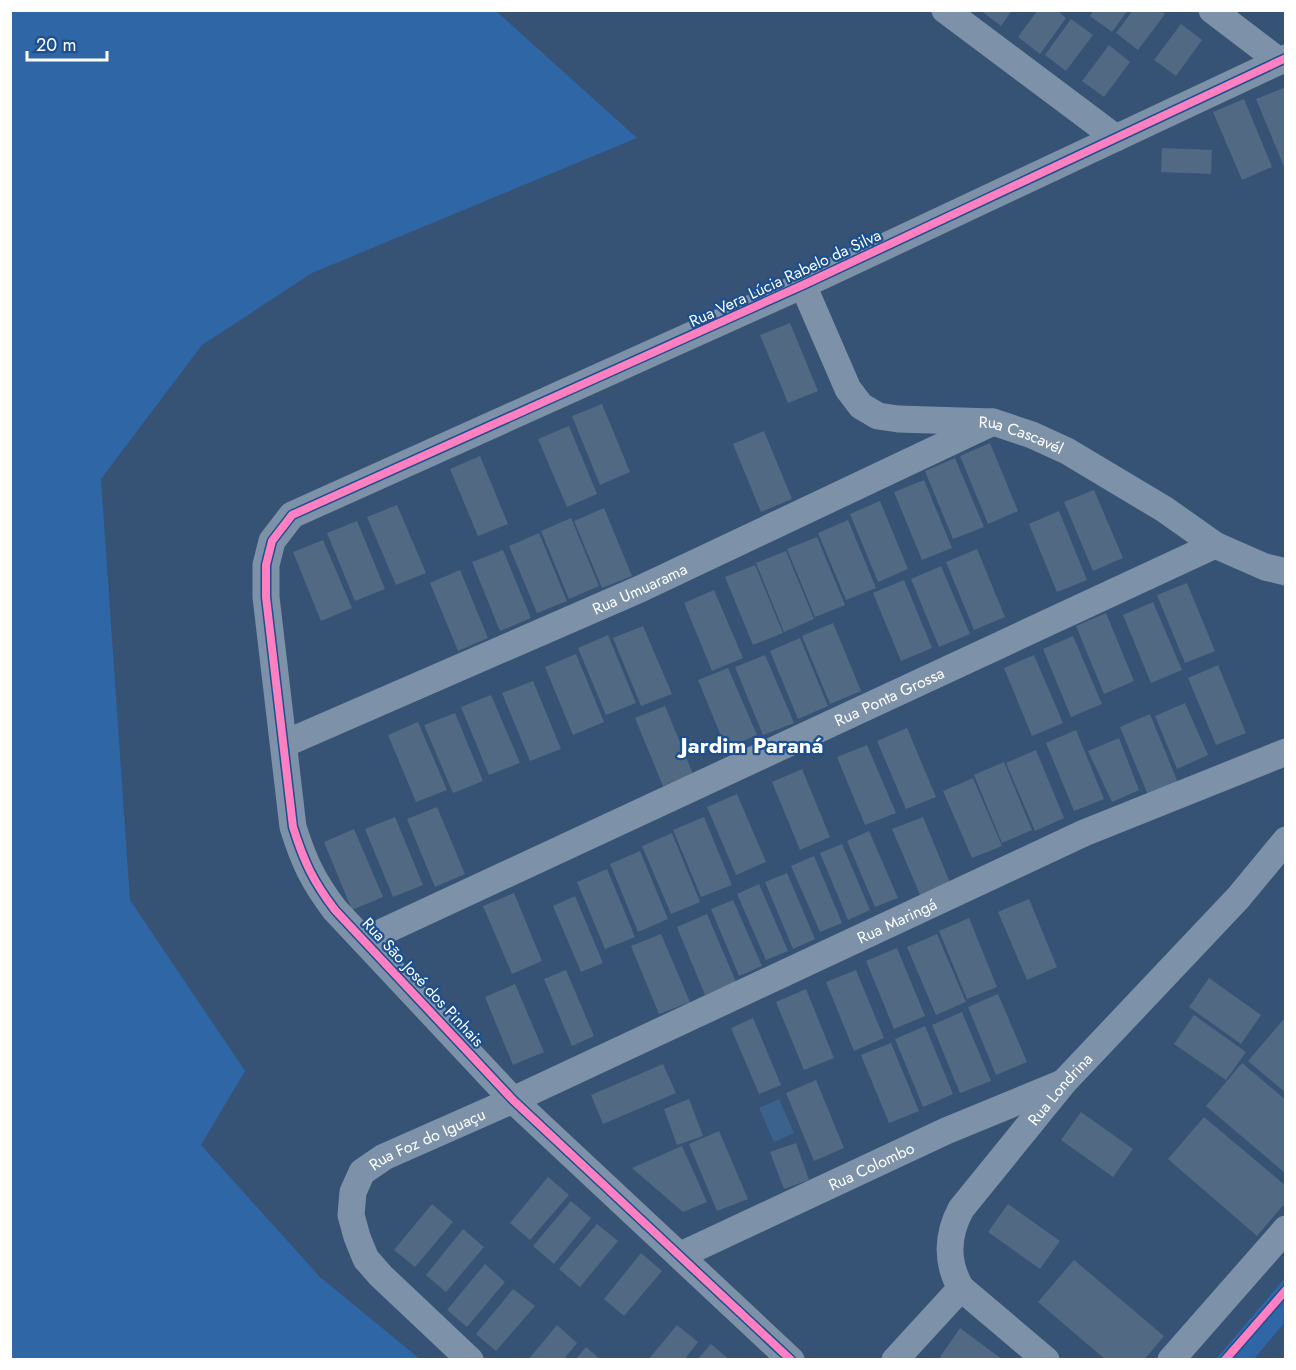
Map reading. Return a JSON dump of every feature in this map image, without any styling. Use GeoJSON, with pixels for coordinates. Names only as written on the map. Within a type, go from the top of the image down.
{"type":"FeatureCollection","features":[{"type":"Feature","properties":{"kind":"street"},"geometry":{"type":"LineString","coordinates":[[945,10],[1116,138]]}},
{"type":"Feature","properties":{"kind":"street"},"geometry":{"type":"LineString","coordinates":[[1212,10],[1282,59]]}},
{"type":"Feature","properties":{"kind":"street","name":"Rua Vera Lúcia Rabelo da Silva"},"geometry":{"type":"LineString","coordinates":[[292,515],[802,285],[1282,59]]}},
{"type":"Feature","properties":{"kind":"street","name":"Rua Cascavél"},"geometry":{"type":"LineString","coordinates":[[802,285],[848,389],[861,406],[878,416],[898,419],[993,422],[1032,435],[1067,451],[1164,509],[1215,545],[1265,567],[1286,572]]}},
{"type":"Feature","properties":{"kind":"street","name":"Rua Umuarama"},"geometry":{"type":"LineString","coordinates":[[284,744],[640,589],[993,422]]}},
{"type":"Feature","properties":{"kind":"street","name":"Rua São José dos Pinhais"},"geometry":{"type":"LineString","coordinates":[[292,515],[272,541],[266,565],[266,597],[293,827],[304,862],[318,888],[335,910],[513,1100],[791,1359]]}},
{"type":"Feature","properties":{"kind":"street","name":"Rua Ponta Grossa"},"geometry":{"type":"LineString","coordinates":[[365,940],[1215,545]]}},
{"type":"Feature","properties":{"kind":"street","name":"Rua Maringá"},"geometry":{"type":"LineString","coordinates":[[513,1100],[1084,833],[1286,752]]}},
{"type":"Feature","properties":{"kind":"street","name":"Rua Londrina"},"geometry":{"type":"LineString","coordinates":[[961,1288],[955,1277],[949,1252],[955,1220],[961,1209],[1064,1082],[1238,898],[1286,840]]}},
{"type":"Feature","properties":{"kind":"street","name":"Rua Colombo"},"geometry":{"type":"LineString","coordinates":[[681,1255],[946,1131],[1064,1082]]}},
{"type":"Feature","properties":{"kind":"street","name":"Rua Foz do Iguaçu"},"geometry":{"type":"LineString","coordinates":[[470,1359],[381,1276],[366,1259],[351,1215],[353,1192],[362,1172],[384,1157],[513,1100]]}},
{"type":"Feature","properties":{"kind":"street"},"geometry":{"type":"LineString","coordinates":[[1171,1359],[1286,1229]]}},
{"type":"Feature","properties":{"kind":"street"},"geometry":{"type":"LineString","coordinates":[[895,1359],[961,1288],[1046,1359]]}},
{"type":"Feature","properties":{"kind":"shaded area"},"geometry":{"type":"Polygon","coordinates":[[[10,11],[496,11],[637,138],[312,273],[202,345],[101,479],[130,900],[245,1071],[201,1145],[320,1277],[420,1359],[11,1359],[10,11]]]}},
{"type":"Feature","properties":{"kind":"shaded area"},"geometry":{"type":"Polygon","coordinates":[[[779,1099],[794,1133],[774,1142],[759,1108],[779,1099]]]}},
{"type":"Feature","properties":{"kind":"shaded area"},"geometry":{"type":"Polygon","coordinates":[[[1285,1278],[1285,1322],[1254,1359],[1216,1359],[1285,1278]]]}},
{"type":"Feature","properties":{"kind":"building"},"geometry":{"type":"Polygon","coordinates":[[[980,10],[1012,10],[1001,26],[980,10]]]}},
{"type":"Feature","properties":{"kind":"building"},"geometry":{"type":"Polygon","coordinates":[[[1038,10],[1056,10],[1066,18],[1040,54],[1018,37],[1038,10]]]}},
{"type":"Feature","properties":{"kind":"building"},"geometry":{"type":"Polygon","coordinates":[[[1094,10],[1128,10],[1112,32],[1090,16],[1094,10]]]}},
{"type":"Feature","properties":{"kind":"building"},"geometry":{"type":"Polygon","coordinates":[[[1133,10],[1160,10],[1165,14],[1138,50],[1116,33],[1133,10]]]}},
{"type":"Feature","properties":{"kind":"building"},"geometry":{"type":"Polygon","coordinates":[[[1071,19],[1093,35],[1066,71],[1045,55],[1071,19]]]}},
{"type":"Feature","properties":{"kind":"building"},"geometry":{"type":"Polygon","coordinates":[[[1181,24],[1202,40],[1176,76],[1154,60],[1181,24]]]}},
{"type":"Feature","properties":{"kind":"building"},"geometry":{"type":"Polygon","coordinates":[[[1109,45],[1130,62],[1104,97],[1082,81],[1109,45]]]}},
{"type":"Feature","properties":{"kind":"building"},"geometry":{"type":"Polygon","coordinates":[[[1286,87],[1286,169],[1285,169],[1256,99],[1286,87]]]}},
{"type":"Feature","properties":{"kind":"building"},"geometry":{"type":"Polygon","coordinates":[[[1244,99],[1272,167],[1242,180],[1213,112],[1244,99]]]}},
{"type":"Feature","properties":{"kind":"building"},"geometry":{"type":"Polygon","coordinates":[[[1162,148],[1212,150],[1211,174],[1161,172],[1162,148]]]}},
{"type":"Feature","properties":{"kind":"building"},"geometry":{"type":"Polygon","coordinates":[[[790,323],[818,391],[788,403],[760,335],[790,323]]]}},
{"type":"Feature","properties":{"kind":"building"},"geometry":{"type":"Polygon","coordinates":[[[602,404],[630,472],[600,485],[572,416],[602,404]]]}},
{"type":"Feature","properties":{"kind":"building"},"geometry":{"type":"Polygon","coordinates":[[[569,426],[597,494],[567,507],[538,439],[569,426]]]}},
{"type":"Feature","properties":{"kind":"building"},"geometry":{"type":"Polygon","coordinates":[[[764,431],[792,499],[761,512],[733,444],[764,431]]]}},
{"type":"Feature","properties":{"kind":"building"},"geometry":{"type":"Polygon","coordinates":[[[990,443],[1018,511],[988,524],[960,456],[990,443]]]}},
{"type":"Feature","properties":{"kind":"building"},"geometry":{"type":"Polygon","coordinates":[[[480,456],[508,524],[478,536],[450,469],[480,456]]]}},
{"type":"Feature","properties":{"kind":"building"},"geometry":{"type":"Polygon","coordinates":[[[955,458],[984,527],[953,539],[925,471],[955,458]]]}},
{"type":"Feature","properties":{"kind":"building"},"geometry":{"type":"Polygon","coordinates":[[[924,480],[952,548],[922,560],[894,492],[924,480]]]}},
{"type":"Feature","properties":{"kind":"building"},"geometry":{"type":"Polygon","coordinates":[[[1094,490],[1123,558],[1093,571],[1064,502],[1094,490]]]}},
{"type":"Feature","properties":{"kind":"building"},"geometry":{"type":"Polygon","coordinates":[[[880,501],[908,569],[878,582],[850,514],[880,501]]]}},
{"type":"Feature","properties":{"kind":"building"},"geometry":{"type":"Polygon","coordinates":[[[397,505],[426,573],[396,585],[367,517],[397,505]]]}},
{"type":"Feature","properties":{"kind":"building"},"geometry":{"type":"Polygon","coordinates":[[[604,508],[632,576],[602,588],[574,521],[604,508]]]}},
{"type":"Feature","properties":{"kind":"building"},"geometry":{"type":"Polygon","coordinates":[[[1059,511],[1087,580],[1057,592],[1029,524],[1059,511]]]}},
{"type":"Feature","properties":{"kind":"building"},"geometry":{"type":"Polygon","coordinates":[[[571,518],[599,586],[569,599],[541,531],[571,518]]]}},
{"type":"Feature","properties":{"kind":"building"},"geometry":{"type":"Polygon","coordinates":[[[848,520],[876,588],[846,600],[818,533],[848,520]]]}},
{"type":"Feature","properties":{"kind":"building"},"geometry":{"type":"Polygon","coordinates":[[[357,521],[385,589],[355,601],[327,533],[357,521]]]}},
{"type":"Feature","properties":{"kind":"building"},"geometry":{"type":"Polygon","coordinates":[[[539,533],[567,601],[537,613],[509,546],[539,533]]]}},
{"type":"Feature","properties":{"kind":"building"},"geometry":{"type":"Polygon","coordinates":[[[817,537],[845,605],[815,617],[787,549],[817,537]]]}},
{"type":"Feature","properties":{"kind":"building"},"geometry":{"type":"Polygon","coordinates":[[[323,540],[352,608],[321,621],[293,552],[323,540]]]}},
{"type":"Feature","properties":{"kind":"building"},"geometry":{"type":"Polygon","coordinates":[[[977,549],[1005,617],[974,630],[946,562],[977,549]]]}},
{"type":"Feature","properties":{"kind":"building"},"geometry":{"type":"Polygon","coordinates":[[[503,550],[531,618],[500,631],[472,562],[503,550]]]}},
{"type":"Feature","properties":{"kind":"building"},"geometry":{"type":"Polygon","coordinates":[[[786,551],[814,619],[784,632],[756,563],[786,551]]]}},
{"type":"Feature","properties":{"kind":"building"},"geometry":{"type":"Polygon","coordinates":[[[755,565],[783,633],[753,645],[725,577],[755,565]]]}},
{"type":"Feature","properties":{"kind":"building"},"geometry":{"type":"Polygon","coordinates":[[[941,566],[970,634],[939,647],[911,579],[941,566]]]}},
{"type":"Feature","properties":{"kind":"building"},"geometry":{"type":"Polygon","coordinates":[[[460,570],[488,638],[458,651],[430,583],[460,570]]]}},
{"type":"Feature","properties":{"kind":"building"},"geometry":{"type":"Polygon","coordinates":[[[904,580],[932,648],[901,661],[873,593],[904,580]]]}},
{"type":"Feature","properties":{"kind":"building"},"geometry":{"type":"Polygon","coordinates":[[[1187,583],[1215,651],[1185,663],[1157,595],[1187,583]]]}},
{"type":"Feature","properties":{"kind":"building"},"geometry":{"type":"Polygon","coordinates":[[[714,590],[743,658],[712,671],[684,603],[714,590]]]}},
{"type":"Feature","properties":{"kind":"building"},"geometry":{"type":"Polygon","coordinates":[[[1153,602],[1182,670],[1151,683],[1123,615],[1153,602]]]}},
{"type":"Feature","properties":{"kind":"building"},"geometry":{"type":"Polygon","coordinates":[[[1106,613],[1134,681],[1104,694],[1076,626],[1106,613]]]}},
{"type":"Feature","properties":{"kind":"building"},"geometry":{"type":"Polygon","coordinates":[[[833,623],[861,691],[830,704],[802,636],[833,623]]]}},
{"type":"Feature","properties":{"kind":"building"},"geometry":{"type":"Polygon","coordinates":[[[643,626],[672,694],[641,706],[613,638],[643,626]]]}},
{"type":"Feature","properties":{"kind":"building"},"geometry":{"type":"Polygon","coordinates":[[[608,635],[636,703],[606,715],[578,648],[608,635]]]}},
{"type":"Feature","properties":{"kind":"building"},"geometry":{"type":"Polygon","coordinates":[[[1073,636],[1102,704],[1071,717],[1043,649],[1073,636]]]}},
{"type":"Feature","properties":{"kind":"building"},"geometry":{"type":"Polygon","coordinates":[[[800,638],[828,706],[798,719],[770,651],[800,638]]]}},
{"type":"Feature","properties":{"kind":"building"},"geometry":{"type":"Polygon","coordinates":[[[576,654],[604,722],[573,735],[545,667],[576,654]]]}},
{"type":"Feature","properties":{"kind":"building"},"geometry":{"type":"Polygon","coordinates":[[[765,655],[794,723],[763,735],[735,667],[765,655]]]}},
{"type":"Feature","properties":{"kind":"building"},"geometry":{"type":"Polygon","coordinates":[[[1034,655],[1063,723],[1032,736],[1004,668],[1034,655]]]}},
{"type":"Feature","properties":{"kind":"building"},"geometry":{"type":"Polygon","coordinates":[[[1218,665],[1246,733],[1216,745],[1188,678],[1218,665]]]}},
{"type":"Feature","properties":{"kind":"building"},"geometry":{"type":"Polygon","coordinates":[[[728,668],[757,735],[726,748],[698,680],[728,668]]]}},
{"type":"Feature","properties":{"kind":"building"},"geometry":{"type":"Polygon","coordinates":[[[533,681],[561,749],[530,761],[502,693],[533,681]]]}},
{"type":"Feature","properties":{"kind":"building"},"geometry":{"type":"Polygon","coordinates":[[[491,695],[520,763],[489,775],[461,707],[491,695]]]}},
{"type":"Feature","properties":{"kind":"building"},"geometry":{"type":"Polygon","coordinates":[[[1185,703],[1208,755],[1177,769],[1155,716],[1185,703]]]}},
{"type":"Feature","properties":{"kind":"building"},"geometry":{"type":"Polygon","coordinates":[[[665,706],[693,774],[663,786],[635,718],[665,706]]]}},
{"type":"Feature","properties":{"kind":"building"},"geometry":{"type":"Polygon","coordinates":[[[455,713],[483,781],[453,793],[424,725],[455,713]]]}},
{"type":"Feature","properties":{"kind":"building"},"geometry":{"type":"Polygon","coordinates":[[[1150,714],[1178,783],[1148,795],[1120,727],[1150,714]]]}},
{"type":"Feature","properties":{"kind":"building"},"geometry":{"type":"Polygon","coordinates":[[[418,722],[447,790],[416,802],[388,735],[418,722]]]}},
{"type":"Feature","properties":{"kind":"building"},"geometry":{"type":"Polygon","coordinates":[[[907,728],[936,797],[906,809],[877,741],[907,728]]]}},
{"type":"Feature","properties":{"kind":"building"},"geometry":{"type":"Polygon","coordinates":[[[1076,730],[1104,799],[1074,811],[1046,743],[1076,730]]]}},
{"type":"Feature","properties":{"kind":"building"},"geometry":{"type":"Polygon","coordinates":[[[1119,738],[1139,790],[1112,802],[1088,751],[1119,738]]]}},
{"type":"Feature","properties":{"kind":"building"},"geometry":{"type":"Polygon","coordinates":[[[867,745],[896,813],[865,825],[837,757],[867,745]]]}},
{"type":"Feature","properties":{"kind":"building"},"geometry":{"type":"Polygon","coordinates":[[[1036,750],[1064,818],[1035,831],[1006,763],[1036,750]]]}},
{"type":"Feature","properties":{"kind":"building"},"geometry":{"type":"Polygon","coordinates":[[[1004,762],[1032,830],[1002,843],[974,775],[1004,762]]]}},
{"type":"Feature","properties":{"kind":"building"},"geometry":{"type":"Polygon","coordinates":[[[802,769],[830,837],[800,850],[772,782],[802,769]]]}},
{"type":"Feature","properties":{"kind":"building"},"geometry":{"type":"Polygon","coordinates":[[[973,778],[1002,846],[972,858],[943,791],[973,778]]]}},
{"type":"Feature","properties":{"kind":"building"},"geometry":{"type":"Polygon","coordinates":[[[737,794],[766,862],[736,875],[707,807],[737,794]]]}},
{"type":"Feature","properties":{"kind":"building"},"geometry":{"type":"Polygon","coordinates":[[[437,807],[465,874],[435,887],[407,819],[437,807]]]}},
{"type":"Feature","properties":{"kind":"building"},"geometry":{"type":"Polygon","coordinates":[[[395,817],[423,885],[393,897],[365,829],[395,817]]]}},
{"type":"Feature","properties":{"kind":"building"},"geometry":{"type":"Polygon","coordinates":[[[704,817],[732,885],[701,897],[673,830],[704,817]]]}},
{"type":"Feature","properties":{"kind":"building"},"geometry":{"type":"Polygon","coordinates":[[[923,817],[951,885],[921,897],[892,829],[923,817]]]}},
{"type":"Feature","properties":{"kind":"building"},"geometry":{"type":"Polygon","coordinates":[[[354,829],[383,897],[352,910],[324,842],[354,829]]]}},
{"type":"Feature","properties":{"kind":"building"},"geometry":{"type":"Polygon","coordinates":[[[869,831],[898,898],[875,907],[847,841],[869,831]]]}},
{"type":"Feature","properties":{"kind":"building"},"geometry":{"type":"Polygon","coordinates":[[[672,833],[700,902],[671,914],[642,846],[672,833]]]}},
{"type":"Feature","properties":{"kind":"building"},"geometry":{"type":"Polygon","coordinates":[[[842,844],[870,910],[848,920],[820,853],[842,844]]]}},
{"type":"Feature","properties":{"kind":"building"},"geometry":{"type":"Polygon","coordinates":[[[640,851],[668,919],[638,932],[610,864],[640,851]]]}},
{"type":"Feature","properties":{"kind":"building"},"geometry":{"type":"Polygon","coordinates":[[[814,856],[842,923],[820,932],[791,866],[814,856]]]}},
{"type":"Feature","properties":{"kind":"building"},"geometry":{"type":"Polygon","coordinates":[[[607,869],[635,937],[605,949],[577,882],[607,869]]]}},
{"type":"Feature","properties":{"kind":"building"},"geometry":{"type":"Polygon","coordinates":[[[787,873],[815,939],[793,949],[765,882],[787,873]]]}},
{"type":"Feature","properties":{"kind":"building"},"geometry":{"type":"Polygon","coordinates":[[[759,884],[788,951],[766,960],[737,894],[759,884]]]}},
{"type":"Feature","properties":{"kind":"building"},"geometry":{"type":"Polygon","coordinates":[[[514,893],[542,961],[512,974],[483,906],[514,893]]]}},
{"type":"Feature","properties":{"kind":"building"},"geometry":{"type":"Polygon","coordinates":[[[575,896],[603,963],[581,972],[553,906],[575,896]]]}},
{"type":"Feature","properties":{"kind":"building"},"geometry":{"type":"Polygon","coordinates":[[[1029,899],[1057,967],[1027,980],[998,912],[1029,899]]]}},
{"type":"Feature","properties":{"kind":"building"},"geometry":{"type":"Polygon","coordinates":[[[733,900],[762,966],[739,976],[711,909],[733,900]]]}},
{"type":"Feature","properties":{"kind":"building"},"geometry":{"type":"Polygon","coordinates":[[[707,914],[736,982],[705,995],[677,927],[707,914]]]}},
{"type":"Feature","properties":{"kind":"building"},"geometry":{"type":"Polygon","coordinates":[[[969,918],[997,987],[967,999],[939,931],[969,918]]]}},
{"type":"Feature","properties":{"kind":"building"},"geometry":{"type":"Polygon","coordinates":[[[661,934],[690,1002],[659,1014],[631,946],[661,934]]]}},
{"type":"Feature","properties":{"kind":"building"},"geometry":{"type":"Polygon","coordinates":[[[937,934],[966,1002],[936,1015],[907,947],[937,934]]]}},
{"type":"Feature","properties":{"kind":"building"},"geometry":{"type":"Polygon","coordinates":[[[897,948],[925,1016],[894,1029],[866,961],[897,948]]]}},
{"type":"Feature","properties":{"kind":"building"},"geometry":{"type":"Polygon","coordinates":[[[566,970],[594,1036],[572,1046],[544,979],[566,970]]]}},
{"type":"Feature","properties":{"kind":"building"},"geometry":{"type":"Polygon","coordinates":[[[856,970],[884,1038],[854,1051],[826,982],[856,970]]]}},
{"type":"Feature","properties":{"kind":"building"},"geometry":{"type":"Polygon","coordinates":[[[1209,978],[1261,1015],[1241,1044],[1189,1007],[1209,978]]]}},
{"type":"Feature","properties":{"kind":"building"},"geometry":{"type":"Polygon","coordinates":[[[515,984],[544,1052],[513,1065],[485,997],[515,984]]]}},
{"type":"Feature","properties":{"kind":"building"},"geometry":{"type":"Polygon","coordinates":[[[806,989],[834,1058],[804,1070],[776,1002],[806,989]]]}},
{"type":"Feature","properties":{"kind":"building"},"geometry":{"type":"Polygon","coordinates":[[[998,994],[1027,1062],[996,1075],[968,1007],[998,994]]]}},
{"type":"Feature","properties":{"kind":"building"},"geometry":{"type":"Polygon","coordinates":[[[962,1012],[991,1081],[960,1093],[932,1025],[962,1012]]]}},
{"type":"Feature","properties":{"kind":"building"},"geometry":{"type":"Polygon","coordinates":[[[1194,1015],[1246,1052],[1226,1080],[1174,1044],[1194,1015]]]}},
{"type":"Feature","properties":{"kind":"building"},"geometry":{"type":"Polygon","coordinates":[[[753,1018],[781,1085],[759,1094],[731,1028],[753,1018]]]}},
{"type":"Feature","properties":{"kind":"building"},"geometry":{"type":"Polygon","coordinates":[[[1284,1019],[1286,1020],[1286,1093],[1248,1061],[1284,1019]]]}},
{"type":"Feature","properties":{"kind":"building"},"geometry":{"type":"Polygon","coordinates":[[[925,1026],[953,1094],[923,1107],[895,1039],[925,1026]]]}},
{"type":"Feature","properties":{"kind":"building"},"geometry":{"type":"Polygon","coordinates":[[[891,1043],[919,1111],[889,1123],[861,1055],[891,1043]]]}},
{"type":"Feature","properties":{"kind":"building"},"geometry":{"type":"Polygon","coordinates":[[[1242,1063],[1286,1100],[1286,1174],[1206,1106],[1242,1063]]]}},
{"type":"Feature","properties":{"kind":"building"},"geometry":{"type":"Polygon","coordinates":[[[663,1064],[676,1093],[603,1124],[591,1095],[663,1064]]]}},
{"type":"Feature","properties":{"kind":"building"},"geometry":{"type":"Polygon","coordinates":[[[816,1080],[844,1148],[814,1161],[786,1093],[816,1080]]]}},
{"type":"Feature","properties":{"kind":"building"},"geometry":{"type":"Polygon","coordinates":[[[689,1099],[703,1136],[677,1145],[664,1109],[689,1099]]]}},
{"type":"Feature","properties":{"kind":"building"},"geometry":{"type":"Polygon","coordinates":[[[1081,1112],[1133,1149],[1113,1177],[1061,1140],[1081,1112]]]}},
{"type":"Feature","properties":{"kind":"building"},"geometry":{"type":"Polygon","coordinates":[[[1204,1117],[1286,1186],[1286,1202],[1257,1236],[1168,1159],[1204,1117]]]}},
{"type":"Feature","properties":{"kind":"building"},"geometry":{"type":"Polygon","coordinates":[[[719,1131],[748,1199],[717,1211],[689,1144],[719,1131]]]}},
{"type":"Feature","properties":{"kind":"building"},"geometry":{"type":"Polygon","coordinates":[[[796,1143],[809,1180],[784,1189],[770,1152],[796,1143]]]}},
{"type":"Feature","properties":{"kind":"building"},"geometry":{"type":"Polygon","coordinates":[[[682,1146],[707,1202],[683,1212],[632,1168],[682,1146]]]}},
{"type":"Feature","properties":{"kind":"building"},"geometry":{"type":"Polygon","coordinates":[[[548,1177],[569,1195],[530,1240],[510,1223],[548,1177]]]}},
{"type":"Feature","properties":{"kind":"building"},"geometry":{"type":"Polygon","coordinates":[[[571,1201],[591,1218],[554,1264],[533,1246],[571,1201]]]}},
{"type":"Feature","properties":{"kind":"building"},"geometry":{"type":"Polygon","coordinates":[[[432,1204],[453,1222],[415,1267],[394,1250],[432,1204]]]}},
{"type":"Feature","properties":{"kind":"building"},"geometry":{"type":"Polygon","coordinates":[[[1008,1204],[1060,1241],[1040,1269],[988,1232],[1008,1204]]]}},
{"type":"Feature","properties":{"kind":"building"},"geometry":{"type":"Polygon","coordinates":[[[597,1224],[618,1241],[580,1287],[559,1269],[597,1224]]]}},
{"type":"Feature","properties":{"kind":"building"},"geometry":{"type":"Polygon","coordinates":[[[463,1229],[484,1247],[446,1292],[426,1275],[463,1229]]]}},
{"type":"Feature","properties":{"kind":"building"},"geometry":{"type":"Polygon","coordinates":[[[641,1253],[662,1271],[624,1316],[604,1299],[641,1253]]]}},
{"type":"Feature","properties":{"kind":"building"},"geometry":{"type":"Polygon","coordinates":[[[1074,1260],[1164,1336],[1144,1360],[1106,1360],[1038,1302],[1074,1260]]]}},
{"type":"Feature","properties":{"kind":"building"},"geometry":{"type":"Polygon","coordinates":[[[485,1264],[505,1282],[467,1327],[447,1310],[485,1264]]]}},
{"type":"Feature","properties":{"kind":"building"},"geometry":{"type":"Polygon","coordinates":[[[513,1289],[535,1306],[496,1351],[476,1334],[513,1289]]]}},
{"type":"Feature","properties":{"kind":"building"},"geometry":{"type":"Polygon","coordinates":[[[557,1325],[577,1343],[563,1360],[528,1360],[557,1325]]]}},
{"type":"Feature","properties":{"kind":"building"},"geometry":{"type":"Polygon","coordinates":[[[677,1325],[698,1342],[684,1360],[648,1360],[677,1325]]]}},
{"type":"Feature","properties":{"kind":"building"},"geometry":{"type":"Polygon","coordinates":[[[960,1328],[1003,1360],[944,1360],[940,1357],[960,1328]]]}},
{"type":"Feature","properties":{"kind":"building"},"geometry":{"type":"Polygon","coordinates":[[[711,1344],[730,1360],[697,1360],[711,1344]]]}},
{"type":"Feature","properties":{"kind":"building"},"geometry":{"type":"Polygon","coordinates":[[[586,1347],[601,1360],[575,1360],[586,1347]]]}},
{"type":"Feature","properties":{"kind":"cycle path"},"geometry":{"type":"LineString","coordinates":[[791,1360],[513,1100],[335,910],[321,890],[305,861],[293,827],[266,597],[266,565],[272,541],[292,515],[803,285],[1286,58]]}},
{"type":"Feature","properties":{"kind":"cycle path"},"geometry":{"type":"LineString","coordinates":[[1225,1360],[1286,1290]]}},
{"type":"Feature","properties":{"kind":"district","name":"Jardim Paraná"},"geometry":{"type":"Point","coordinates":[752,745]}}]}
